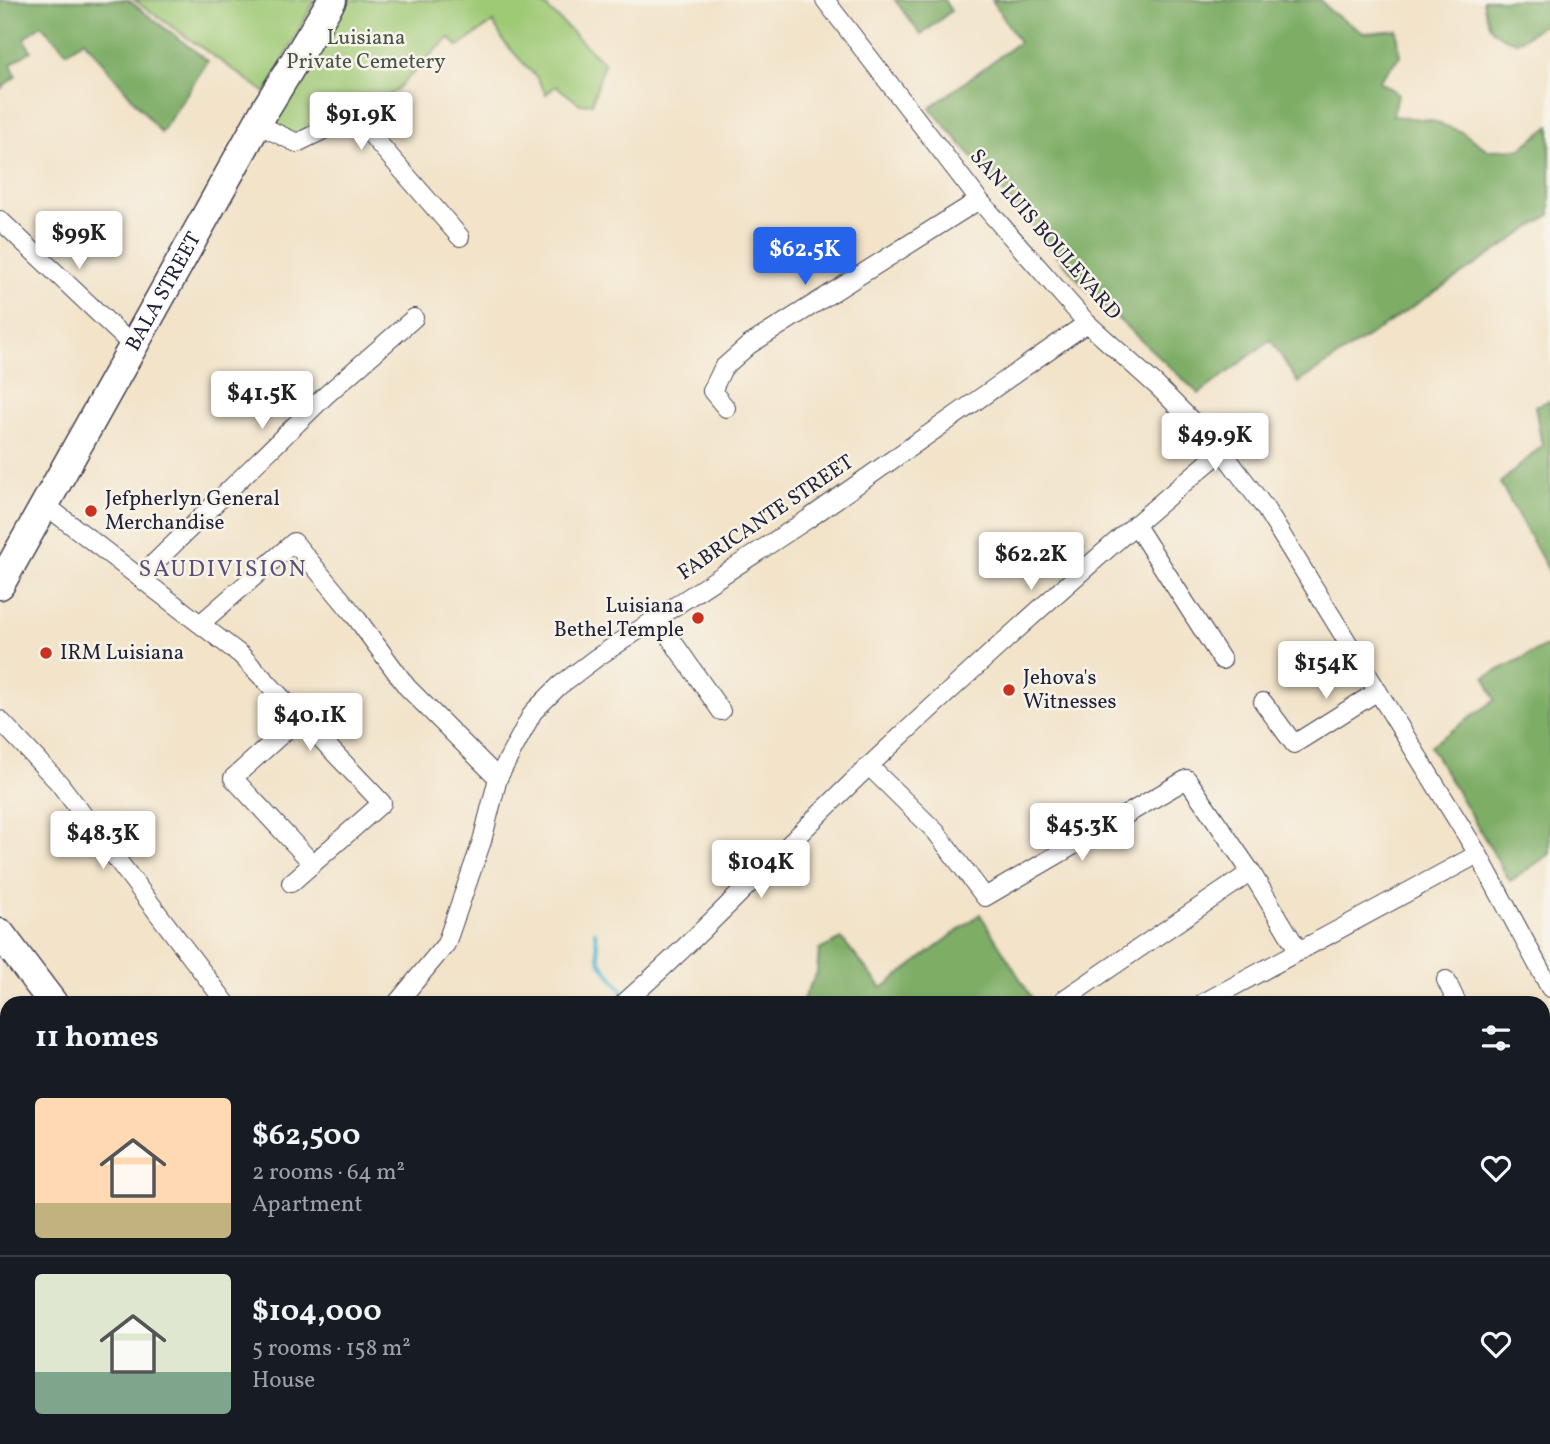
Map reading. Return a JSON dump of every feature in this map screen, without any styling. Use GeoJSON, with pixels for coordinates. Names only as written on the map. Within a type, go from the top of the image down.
{"type":"FeatureCollection","features":[{"type":"Feature","properties":{"kind":"main road","name":"BALA STREET"},"geometry":{"type":"LineString","coordinates":[[0,584],[257,124],[332,0]]}},
{"type":"Feature","properties":{"kind":"main road"},"geometry":{"type":"LineString","coordinates":[[0,933],[48,996]]}},
{"type":"Feature","properties":{"kind":"street","name":"SAN LUIS BOULEVARD"},"geometry":{"type":"LineString","coordinates":[[825,0],[979,200],[1087,323],[1157,386],[1222,451],[1265,508],[1478,854],[1550,988]]}},
{"type":"Feature","properties":{"kind":"street"},"geometry":{"type":"LineString","coordinates":[[257,124],[297,143],[354,115],[460,237]]}},
{"type":"Feature","properties":{"kind":"street"},"geometry":{"type":"LineString","coordinates":[[726,408],[712,391],[723,368],[749,345],[979,200]]}},
{"type":"Feature","properties":{"kind":"street"},"geometry":{"type":"LineString","coordinates":[[0,220],[134,347]]}},
{"type":"Feature","properties":{"kind":"street"},"geometry":{"type":"LineString","coordinates":[[140,577],[325,396],[414,318]]}},
{"type":"Feature","properties":{"kind":"street","name":"FABRICANTE STREET"},"geometry":{"type":"LineString","coordinates":[[403,996],[446,944],[482,841],[498,778],[533,712],[586,665],[851,490],[1087,323]]}},
{"type":"Feature","properties":{"kind":"street"},"geometry":{"type":"LineString","coordinates":[[632,996],[683,950],[869,766],[1135,524],[1222,451]]}},
{"type":"Feature","properties":{"kind":"street"},"geometry":{"type":"LineString","coordinates":[[44,503],[241,655],[383,803],[291,883]]}},
{"type":"Feature","properties":{"kind":"street"},"geometry":{"type":"LineString","coordinates":[[1135,524],[1222,660]]}},
{"type":"Feature","properties":{"kind":"street"},"geometry":{"type":"LineString","coordinates":[[200,624],[293,542],[355,616],[407,687],[498,778]]}},
{"type":"Feature","properties":{"kind":"street"},"geometry":{"type":"LineString","coordinates":[[657,619],[721,711]]}},
{"type":"Feature","properties":{"kind":"street"},"geometry":{"type":"LineString","coordinates":[[1263,702],[1294,744],[1378,691]]}},
{"type":"Feature","properties":{"kind":"street"},"geometry":{"type":"LineString","coordinates":[[302,716],[233,778],[313,864]]}},
{"type":"Feature","properties":{"kind":"street"},"geometry":{"type":"LineString","coordinates":[[0,720],[59,783],[221,996]]}},
{"type":"Feature","properties":{"kind":"street"},"geometry":{"type":"LineString","coordinates":[[869,766],[936,832],[985,897],[1187,779],[1251,872],[1298,950]]}},
{"type":"Feature","properties":{"kind":"street"},"geometry":{"type":"LineString","coordinates":[[1216,996],[1478,854]]}},
{"type":"Feature","properties":{"kind":"street"},"geometry":{"type":"LineString","coordinates":[[1069,996],[1251,872]]}},
{"type":"Feature","properties":{"kind":"street"},"geometry":{"type":"LineString","coordinates":[[1446,980],[1454,996]]}},
{"type":"Feature","properties":{"kind":"green space"},"geometry":{"type":"Polygon","coordinates":[[[0,0],[128,0],[208,61],[161,133],[84,40],[67,52],[41,25],[24,39],[31,51],[11,64],[16,76],[0,89],[0,0]]]}},
{"type":"Feature","properties":{"kind":"green space"},"geometry":{"type":"Polygon","coordinates":[[[134,0],[315,0],[266,93],[134,0]]]}},
{"type":"Feature","properties":{"kind":"green space","name":"Luisiana Private Cemetery"},"geometry":{"type":"Polygon","coordinates":[[[337,0],[539,0],[604,63],[592,103],[580,104],[556,86],[546,94],[537,78],[504,42],[493,22],[458,47],[450,38],[375,106],[370,102],[298,138],[269,122],[337,0]]]}},
{"type":"Feature","properties":{"kind":"green space"},"geometry":{"type":"Polygon","coordinates":[[[895,0],[944,0],[951,11],[921,35],[895,0]]]}},
{"type":"Feature","properties":{"kind":"green space"},"geometry":{"type":"Polygon","coordinates":[[[992,0],[1321,0],[1330,11],[1364,33],[1397,30],[1400,56],[1379,81],[1398,94],[1393,116],[1430,120],[1462,132],[1488,150],[1520,149],[1550,126],[1550,215],[1298,383],[1271,340],[1199,394],[1090,293],[930,108],[1019,42],[992,0]]]}},
{"type":"Feature","properties":{"kind":"green space"},"geometry":{"type":"Polygon","coordinates":[[[1483,0],[1550,0],[1550,21],[1517,42],[1495,33],[1488,23],[1483,0]]]}},
{"type":"Feature","properties":{"kind":"green space"},"geometry":{"type":"Polygon","coordinates":[[[1550,401],[1550,573],[1500,483],[1542,446],[1535,406],[1550,401]]]}},
{"type":"Feature","properties":{"kind":"green space"},"geometry":{"type":"Polygon","coordinates":[[[1550,644],[1550,854],[1510,881],[1430,746],[1495,700],[1485,677],[1550,644]]]}},
{"type":"Feature","properties":{"kind":"green space"},"geometry":{"type":"Polygon","coordinates":[[[980,914],[1031,996],[805,996],[817,972],[819,950],[842,939],[882,988],[980,914]]]}},
{"type":"Feature","properties":{"kind":"waterway"},"geometry":{"type":"LineString","coordinates":[[595,932],[600,962],[625,994]]}},
{"type":"Feature","properties":{"kind":"place","name":"Jefpherlyn General Merchandise"},"geometry":{"type":"Point","coordinates":[91,511]}},
{"type":"Feature","properties":{"kind":"place","name":"Luisiana Bethel Temple"},"geometry":{"type":"Point","coordinates":[698,618]}},
{"type":"Feature","properties":{"kind":"place","name":"IRM Luisiana"},"geometry":{"type":"Point","coordinates":[46,653]}},
{"type":"Feature","properties":{"kind":"place","name":"Jehova's Witnesses"},"geometry":{"type":"Point","coordinates":[1009,690]}},
{"type":"Feature","properties":{"kind":"district","name":"SAUDIVISION"},"geometry":{"type":"Point","coordinates":[223,570]}}]}
